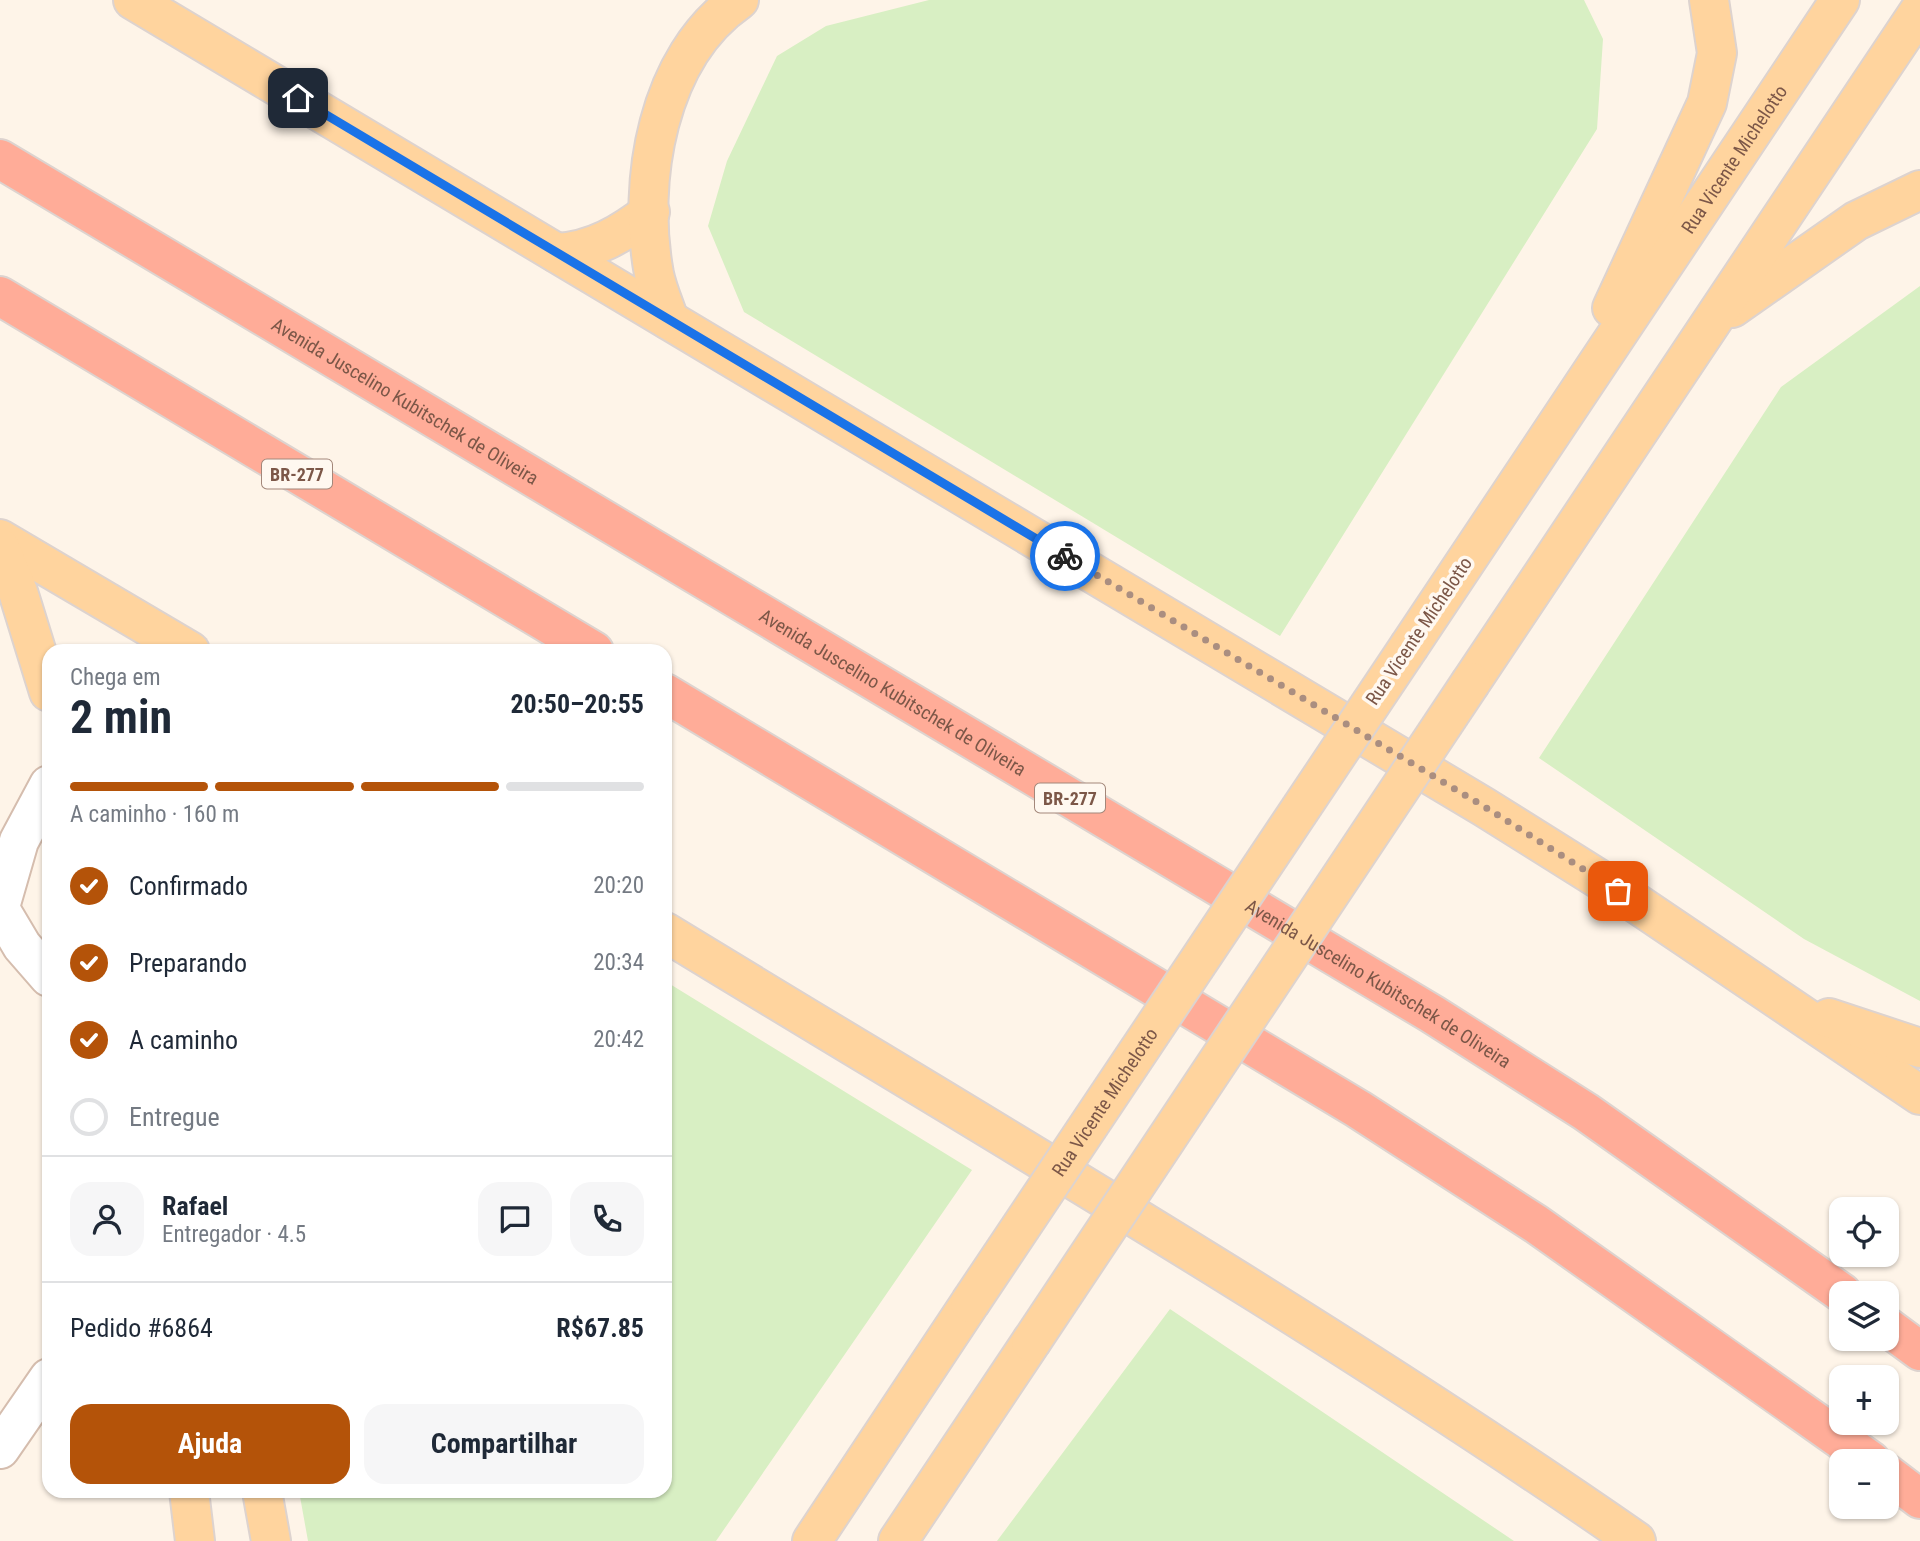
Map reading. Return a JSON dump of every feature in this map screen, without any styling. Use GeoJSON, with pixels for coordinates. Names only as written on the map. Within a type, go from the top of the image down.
{"type":"FeatureCollection","features":[{"type":"Feature","properties":{"kind":"highway","name":"Avenida Juscelino Kubitschek de Oliveira"},"geometry":{"type":"LineString","coordinates":[[0,159],[1432,1014],[1597,1119],[1829,1284]]}},
{"type":"Feature","properties":{"kind":"highway","name":"BR-277"},"geometry":{"type":"LineString","coordinates":[[0,296],[582,644]]}},
{"type":"Feature","properties":{"kind":"highway"},"geometry":{"type":"LineString","coordinates":[[672,697],[1358,1108],[1536,1224],[1854,1449]]}},
{"type":"Feature","properties":{"kind":"highway"},"geometry":{"type":"LineString","coordinates":[[1899,1335],[1920,1350]]}},
{"type":"Feature","properties":{"kind":"highway"},"geometry":{"type":"LineString","coordinates":[[1899,1483],[1920,1499]]}},
{"type":"Feature","properties":{"kind":"main road"},"geometry":{"type":"LineString","coordinates":[[133,0],[1485,807],[1788,1005],[1920,1095]]}},
{"type":"Feature","properties":{"kind":"main road"},"geometry":{"type":"LineString","coordinates":[[669,320],[654,276],[650,212],[651,175],[659,125],[678,74],[694,43],[721,12],[739,0]]}},
{"type":"Feature","properties":{"kind":"main road"},"geometry":{"type":"LineString","coordinates":[[1562,417],[1707,103],[1717,52],[1709,0]]}},
{"type":"Feature","properties":{"kind":"main road","name":"Rua Vicente Michelotto"},"geometry":{"type":"LineString","coordinates":[[812,1541],[1840,0]]}},
{"type":"Feature","properties":{"kind":"main road"},"geometry":{"type":"LineString","coordinates":[[898,1541],[1920,10]]}},
{"type":"Feature","properties":{"kind":"main road"},"geometry":{"type":"LineString","coordinates":[[1710,324],[1856,221],[1920,190]]}},
{"type":"Feature","properties":{"kind":"main road"},"geometry":{"type":"LineString","coordinates":[[557,253],[573,252],[608,241],[650,212]]}},
{"type":"Feature","properties":{"kind":"main road"},"geometry":{"type":"LineString","coordinates":[[0,538],[178,644]]}},
{"type":"Feature","properties":{"kind":"main road"},"geometry":{"type":"LineString","coordinates":[[0,548],[18,592],[42,669]]}},
{"type":"Feature","properties":{"kind":"main road"},"geometry":{"type":"LineString","coordinates":[[672,936],[1221,1270],[1434,1405],[1636,1541]]}},
{"type":"Feature","properties":{"kind":"main road"},"geometry":{"type":"LineString","coordinates":[[1788,1005],[1920,1048]]}},
{"type":"Feature","properties":{"kind":"main road"},"geometry":{"type":"LineString","coordinates":[[190,1498],[195,1541]]}},
{"type":"Feature","properties":{"kind":"main road"},"geometry":{"type":"LineString","coordinates":[[263,1498],[271,1541]]}},
{"type":"Feature","properties":{"kind":"street"},"geometry":{"type":"LineString","coordinates":[[42,798],[19,841],[0,908],[22,946],[42,969]]}},
{"type":"Feature","properties":{"kind":"street"},"geometry":{"type":"LineString","coordinates":[[0,1448],[42,1388]]}},
{"type":"Feature","properties":{"kind":"green space"},"geometry":{"type":"Polygon","coordinates":[[[929,0],[1584,0],[1603,39],[1597,129],[1280,636],[744,312],[708,226],[727,161],[777,56],[826,26],[929,0]]]}},
{"type":"Feature","properties":{"kind":"green space"},"geometry":{"type":"Polygon","coordinates":[[[1920,286],[1920,1001],[1804,939],[1539,758],[1781,387],[1920,286]]]}},
{"type":"Feature","properties":{"kind":"green space"},"geometry":{"type":"Polygon","coordinates":[[[672,985],[972,1170],[716,1541],[308,1541],[300,1498],[672,1498],[672,985]]]}},
{"type":"Feature","properties":{"kind":"green space"},"geometry":{"type":"Polygon","coordinates":[[[1170,1309],[1514,1541],[997,1541],[1170,1309]]]}},
{"type":"Feature","properties":{"kind":"way so far"},"geometry":{"type":"LineString","coordinates":[[1065,556],[1485,807],[1618,891]]}},
{"type":"Feature","properties":{"kind":"route"},"geometry":{"type":"LineString","coordinates":[[298,98],[1065,556]]}}]}
